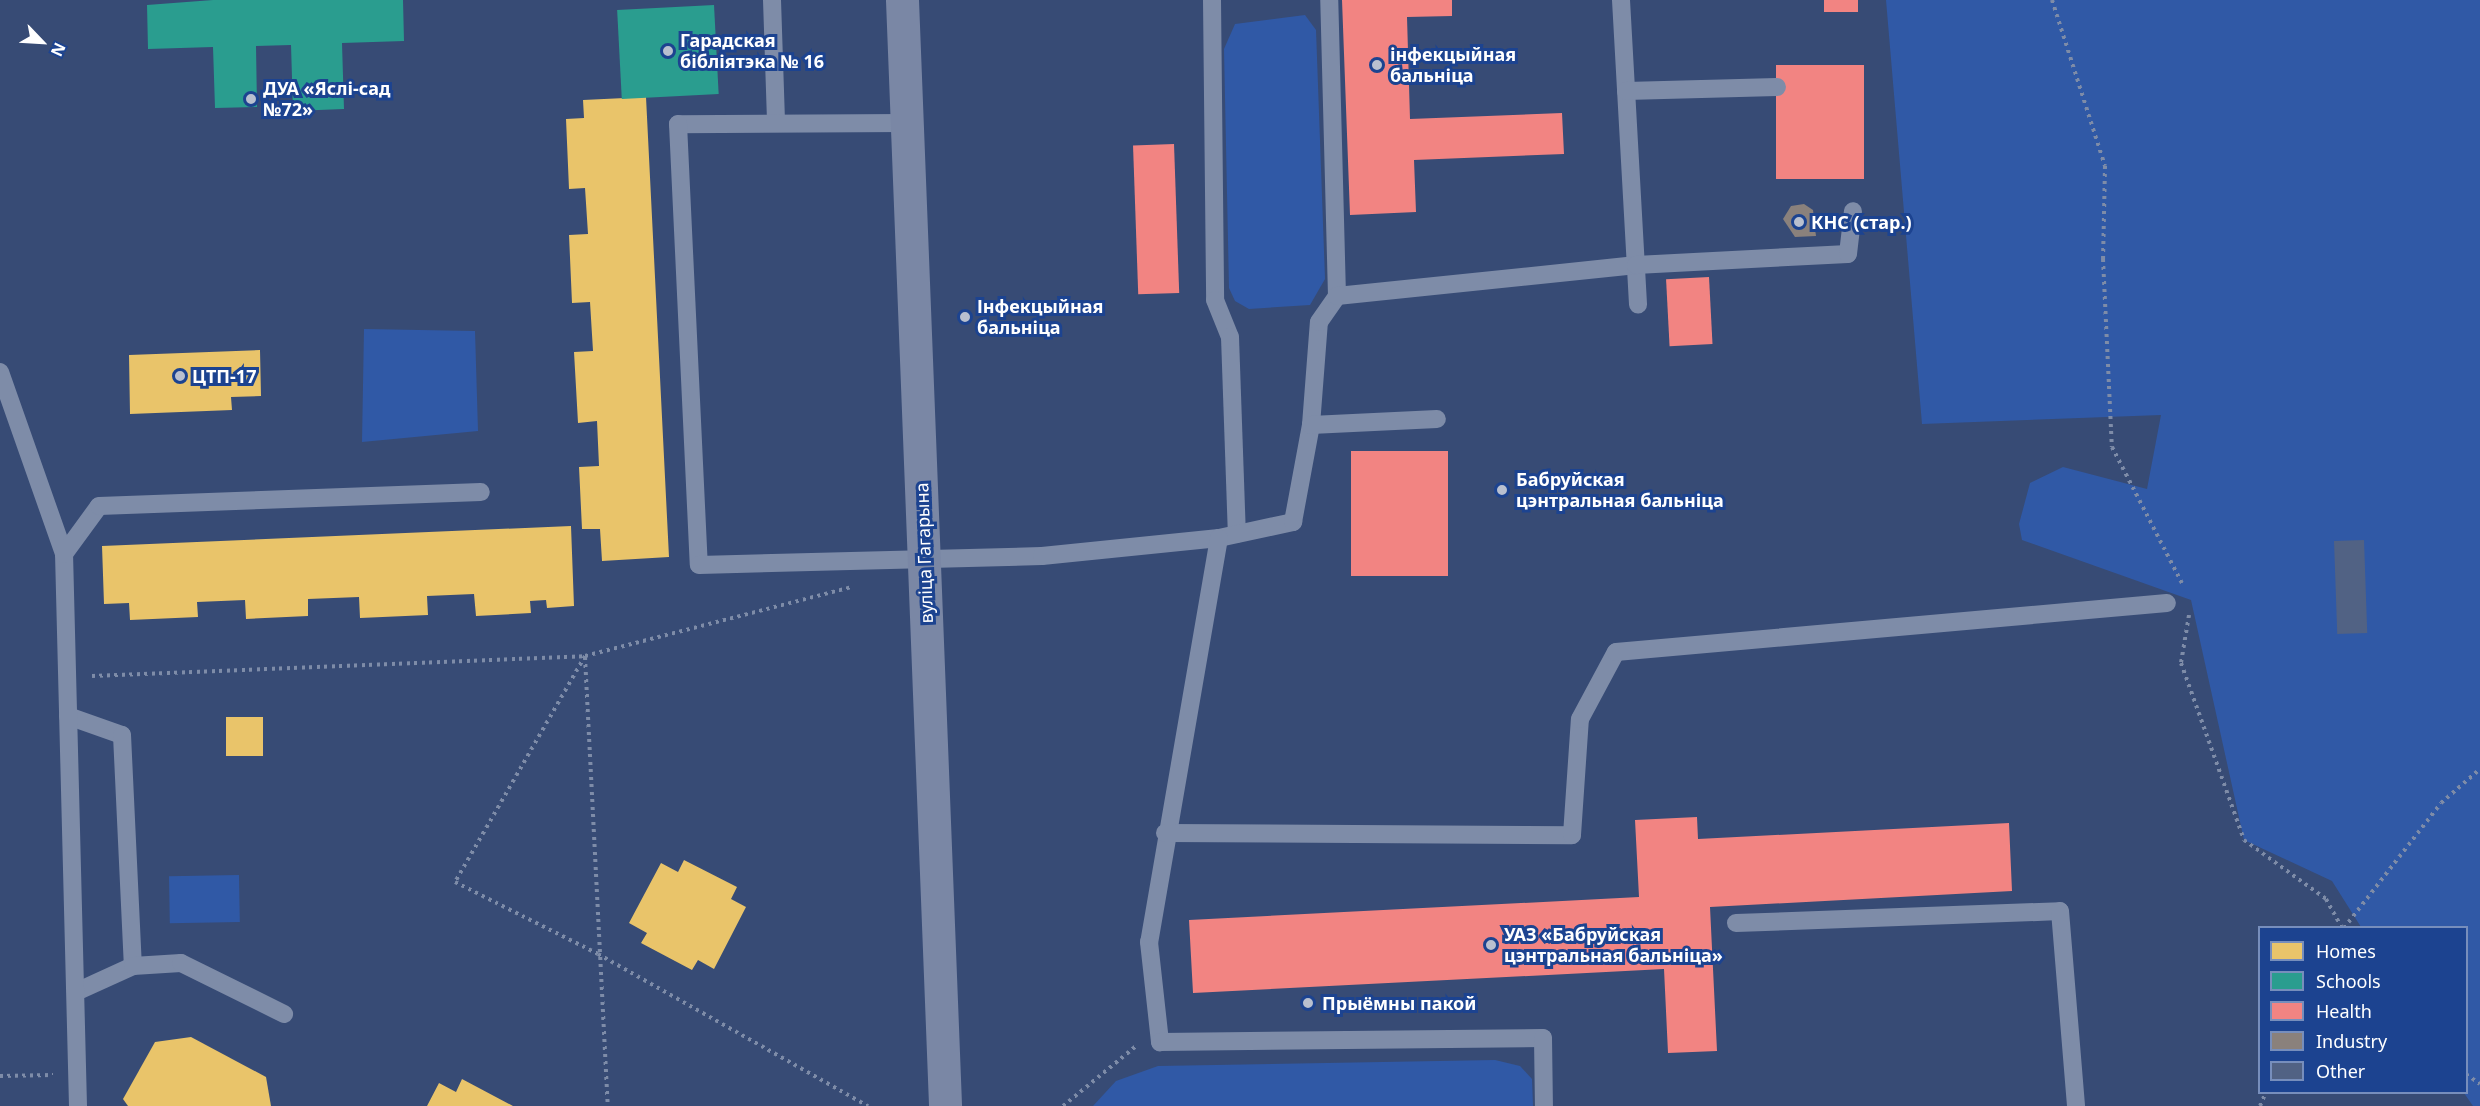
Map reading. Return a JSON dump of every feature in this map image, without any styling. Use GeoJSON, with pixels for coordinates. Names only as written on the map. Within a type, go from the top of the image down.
{"type":"FeatureCollection","features":[{"type":"Feature","properties":{"kind":"main road","name":"вуліца Гагарына"},"geometry":{"type":"LineString","coordinates":[[902,0],[945,1106]]}},
{"type":"Feature","properties":{"kind":"lane"},"geometry":{"type":"LineString","coordinates":[[772,0],[776,119]]}},
{"type":"Feature","properties":{"kind":"lane"},"geometry":{"type":"LineString","coordinates":[[1212,0],[1215,300],[1230,337],[1237,534]]}},
{"type":"Feature","properties":{"kind":"lane"},"geometry":{"type":"LineString","coordinates":[[906,123],[776,119],[678,124],[699,565],[924,557],[1042,556],[1219,538],[1293,522],[1311,425],[1319,322],[1337,296],[1329,0]]}},
{"type":"Feature","properties":{"kind":"lane"},"geometry":{"type":"LineString","coordinates":[[1621,0],[1638,305]]}},
{"type":"Feature","properties":{"kind":"lane"},"geometry":{"type":"LineString","coordinates":[[1626,91],[1777,87]]}},
{"type":"Feature","properties":{"kind":"lane"},"geometry":{"type":"LineString","coordinates":[[1337,296],[1636,265],[1848,254],[1853,211]]}},
{"type":"Feature","properties":{"kind":"lane"},"geometry":{"type":"LineString","coordinates":[[0,372],[64,554],[78,1106]]}},
{"type":"Feature","properties":{"kind":"lane"},"geometry":{"type":"LineString","coordinates":[[1311,425],[1437,419]]}},
{"type":"Feature","properties":{"kind":"lane"},"geometry":{"type":"LineString","coordinates":[[64,554],[99,506],[481,492]]}},
{"type":"Feature","properties":{"kind":"lane"},"geometry":{"type":"LineString","coordinates":[[1219,538],[1165,833],[1149,942],[1160,1042],[1543,1038],[1544,1106]]}},
{"type":"Feature","properties":{"kind":"lane"},"geometry":{"type":"LineString","coordinates":[[1165,833],[1572,836],[1580,719],[1616,652],[2167,603]]}},
{"type":"Feature","properties":{"kind":"lane"},"geometry":{"type":"LineString","coordinates":[[68,716],[122,735],[134,966]]}},
{"type":"Feature","properties":{"kind":"lane"},"geometry":{"type":"LineString","coordinates":[[1736,923],[2060,911],[2076,1106]]}},
{"type":"Feature","properties":{"kind":"lane"},"geometry":{"type":"LineString","coordinates":[[76,992],[134,966],[181,963],[284,1014]]}},
{"type":"Feature","properties":{"kind":"path"},"geometry":{"type":"LineString","coordinates":[[2052,0],[2105,166],[2103,259],[2112,447],[2186,590]]}},
{"type":"Feature","properties":{"kind":"path"},"geometry":{"type":"LineString","coordinates":[[67,677],[585,656],[866,584]]}},
{"type":"Feature","properties":{"kind":"path"},"geometry":{"type":"LineString","coordinates":[[2190,611],[2181,663],[2244,840],[2326,899],[2342,926]]}},
{"type":"Feature","properties":{"kind":"path"},"geometry":{"type":"LineString","coordinates":[[585,656],[598,954],[608,1106]]}},
{"type":"Feature","properties":{"kind":"path"},"geometry":{"type":"LineString","coordinates":[[585,656],[455,882],[598,954],[868,1106]]}},
{"type":"Feature","properties":{"kind":"path"},"geometry":{"type":"LineString","coordinates":[[2344,926],[2441,802],[2480,769]]}},
{"type":"Feature","properties":{"kind":"path"},"geometry":{"type":"LineString","coordinates":[[1063,1106],[1130,1047],[1160,1042]]}},
{"type":"Feature","properties":{"kind":"path"},"geometry":{"type":"LineString","coordinates":[[0,1076],[77,1074]]}},
{"type":"Feature","properties":{"kind":"shaded area"},"geometry":{"type":"Polygon","coordinates":[[[1886,0],[2480,0],[2480,1106],[2473,1106],[2465,1094],[2468,1094],[2468,926],[2360,926],[2332,881],[2244,840],[2191,600],[2022,540],[2019,524],[2030,483],[2063,467],[2147,489],[2161,415],[1922,424],[1886,0]]]}},
{"type":"Feature","properties":{"kind":"shaded area"},"geometry":{"type":"Polygon","coordinates":[[[1305,15],[1316,30],[1325,279],[1310,305],[1249,309],[1235,301],[1229,288],[1224,49],[1235,24],[1305,15]]]}},
{"type":"Feature","properties":{"kind":"shaded area"},"geometry":{"type":"Polygon","coordinates":[[[364,329],[475,331],[478,431],[362,442],[364,329]]]}},
{"type":"Feature","properties":{"kind":"shaded area"},"geometry":{"type":"Polygon","coordinates":[[[239,875],[240,922],[170,923],[169,876],[239,875]]]}},
{"type":"Feature","properties":{"kind":"shaded area"},"geometry":{"type":"Polygon","coordinates":[[[1495,1060],[1520,1066],[1532,1079],[1533,1106],[1093,1106],[1116,1081],[1158,1066],[1495,1060]]]}},
{"type":"Feature","properties":{"kind":"building: Homes"},"geometry":{"type":"Polygon","coordinates":[[[646,97],[669,557],[602,561],[600,529],[582,529],[579,467],[599,466],[597,421],[578,423],[574,352],[593,351],[590,302],[572,303],[569,235],[588,234],[585,188],[569,189],[566,119],[584,118],[583,100],[646,97]]]}},
{"type":"Feature","properties":{"kind":"building: Homes","name":"ЦТП-17"},"geometry":{"type":"Polygon","coordinates":[[[260,350],[261,396],[231,397],[232,410],[130,414],[129,355],[260,350]]]}},
{"type":"Feature","properties":{"kind":"building: Homes"},"geometry":{"type":"Polygon","coordinates":[[[571,526],[574,606],[547,608],[546,600],[530,601],[531,613],[476,616],[474,594],[427,596],[428,615],[360,618],[359,597],[308,599],[308,616],[246,619],[245,600],[197,602],[198,617],[130,620],[129,603],[104,604],[102,546],[571,526]]]}},
{"type":"Feature","properties":{"kind":"building: Homes"},"geometry":{"type":"Polygon","coordinates":[[[226,717],[263,717],[263,756],[226,756],[226,717]]]}},
{"type":"Feature","properties":{"kind":"building: Homes"},"geometry":{"type":"Polygon","coordinates":[[[684,860],[737,887],[731,899],[746,907],[714,969],[698,960],[692,970],[641,943],[647,933],[629,923],[661,863],[678,872],[684,860]]]}},
{"type":"Feature","properties":{"kind":"building: Homes"},"geometry":{"type":"Polygon","coordinates":[[[191,1037],[266,1077],[271,1106],[128,1106],[123,1099],[155,1042],[191,1037]]]}},
{"type":"Feature","properties":{"kind":"building: Homes"},"geometry":{"type":"Polygon","coordinates":[[[462,1079],[513,1106],[427,1106],[439,1083],[456,1092],[462,1079]]]}},
{"type":"Feature","properties":{"kind":"building: Schools","name":"ДУА «Яслі-сад №72»"},"geometry":{"type":"Polygon","coordinates":[[[213,0],[403,0],[404,41],[342,43],[344,109],[293,111],[291,45],[256,46],[257,107],[215,108],[213,47],[148,49],[147,5],[213,0]]]}},
{"type":"Feature","properties":{"kind":"building: Schools","name":"Гарадская бібліятэка № 16"},"geometry":{"type":"Polygon","coordinates":[[[714,5],[719,94],[622,99],[617,10],[714,5]]]}},
{"type":"Feature","properties":{"kind":"building: Health","name":"інфекцыйная бальніца"},"geometry":{"type":"Polygon","coordinates":[[[1342,0],[1452,0],[1452,16],[1407,17],[1410,119],[1562,113],[1564,154],[1414,160],[1416,212],[1350,215],[1342,0]]]}},
{"type":"Feature","properties":{"kind":"building: Health"},"geometry":{"type":"Polygon","coordinates":[[[1824,0],[1858,0],[1858,12],[1824,12],[1824,0]]]}},
{"type":"Feature","properties":{"kind":"building: Health"},"geometry":{"type":"Polygon","coordinates":[[[1776,65],[1864,65],[1864,179],[1776,179],[1776,65]]]}},
{"type":"Feature","properties":{"kind":"building: Health"},"geometry":{"type":"Polygon","coordinates":[[[1174,144],[1179,293],[1138,294],[1133,145],[1174,144]]]}},
{"type":"Feature","properties":{"kind":"building: Health"},"geometry":{"type":"Polygon","coordinates":[[[1709,277],[1713,344],[1670,346],[1666,279],[1709,277]]]}},
{"type":"Feature","properties":{"kind":"building: Health"},"geometry":{"type":"Polygon","coordinates":[[[1351,451],[1448,451],[1448,576],[1351,576],[1351,451]]]}},
{"type":"Feature","properties":{"kind":"building: Health"},"geometry":{"type":"Polygon","coordinates":[[[1697,817],[1698,839],[2009,823],[2012,891],[1710,907],[1717,1051],[1668,1053],[1664,969],[1193,993],[1189,920],[1639,897],[1635,820],[1697,817]]]}},
{"type":"Feature","properties":{"kind":"building: Industry","name":"КНС (стар.)"},"geometry":{"type":"Polygon","coordinates":[[[1804,204],[1813,210],[1816,236],[1795,237],[1783,219],[1791,206],[1804,204]]]}},
{"type":"Feature","properties":{"kind":"building: Other"},"geometry":{"type":"Polygon","coordinates":[[[2364,540],[2367,633],[2337,634],[2334,541],[2364,540]]]}},
{"type":"Feature","properties":{"kind":"place","name":"Гарадская бібліятэка № 16"},"geometry":{"type":"Point","coordinates":[668,51]}},
{"type":"Feature","properties":{"kind":"place","name":"інфекцыйная бальніца"},"geometry":{"type":"Point","coordinates":[1377,65]}},
{"type":"Feature","properties":{"kind":"place","name":"ДУА «Яслі-сад №72»"},"geometry":{"type":"Point","coordinates":[251,99]}},
{"type":"Feature","properties":{"kind":"place","name":"КНС (стар.)"},"geometry":{"type":"Point","coordinates":[1799,222]}},
{"type":"Feature","properties":{"kind":"place","name":"Інфекцыйная бальніца"},"geometry":{"type":"Point","coordinates":[965,317]}},
{"type":"Feature","properties":{"kind":"place","name":"ЦТП-17"},"geometry":{"type":"Point","coordinates":[180,376]}},
{"type":"Feature","properties":{"kind":"place","name":"Бабруйская цэнтральная бальніца"},"geometry":{"type":"Point","coordinates":[1502,490]}},
{"type":"Feature","properties":{"kind":"place","name":"УАЗ «Бабруйская цэнтральная бальніца»"},"geometry":{"type":"Point","coordinates":[1491,945]}},
{"type":"Feature","properties":{"kind":"place","name":"Прыёмны пакой"},"geometry":{"type":"Point","coordinates":[1308,1003]}}]}
